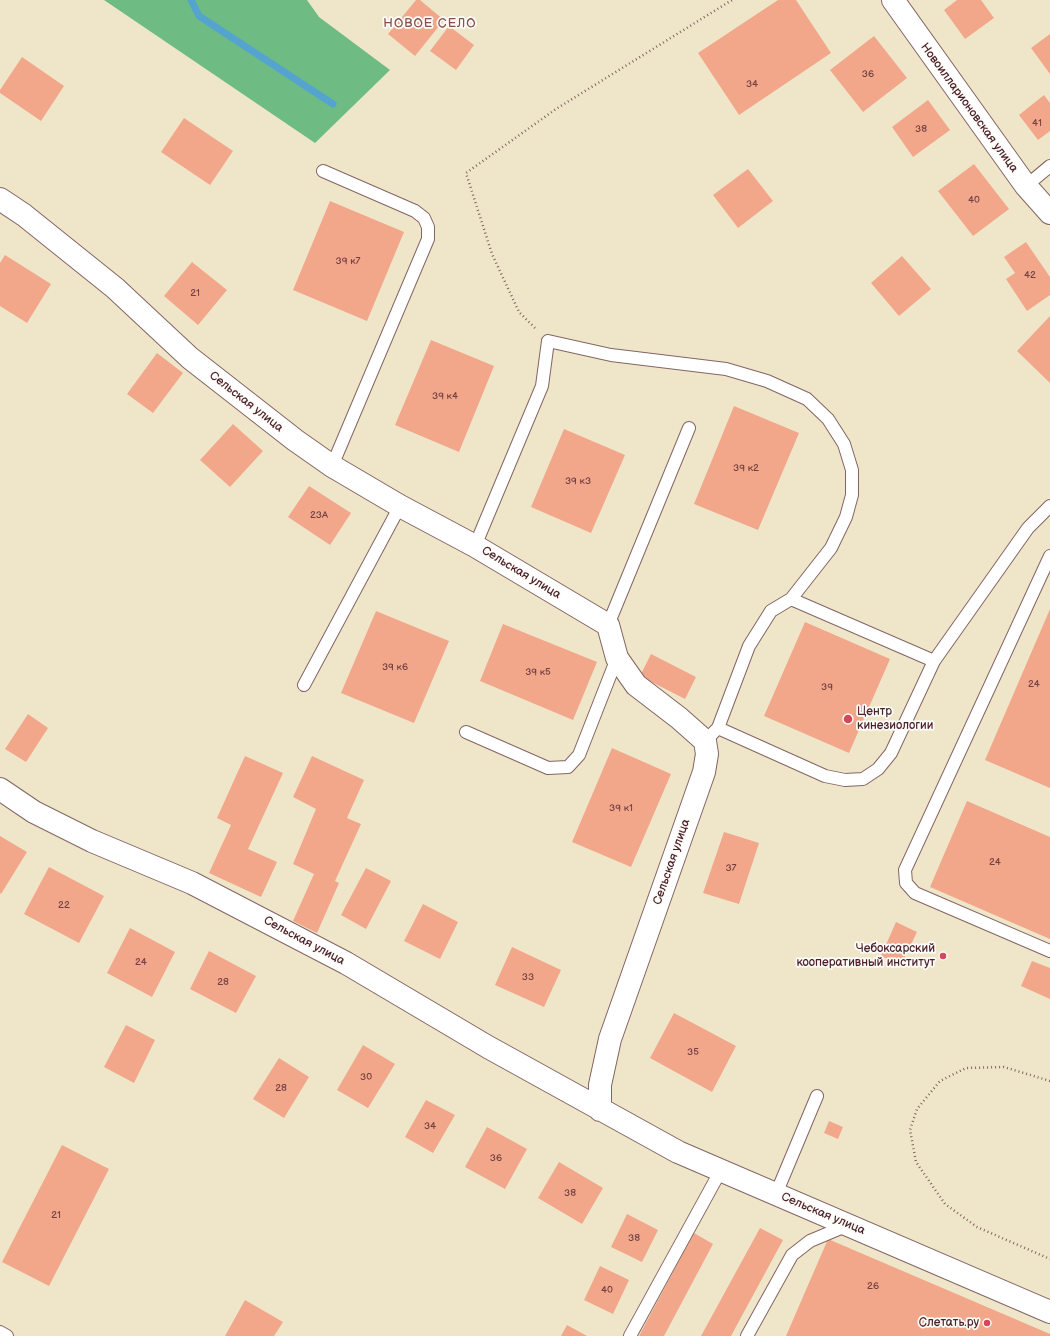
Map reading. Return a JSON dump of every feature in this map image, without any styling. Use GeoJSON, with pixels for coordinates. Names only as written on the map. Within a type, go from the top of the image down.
{"type":"FeatureCollection","features":[{"type":"Feature","properties":{"kind":"street","name":"Новоилларионовская улица"},"geometry":{"type":"LineString","coordinates":[[893,0],[1026,186],[1050,213]]}},
{"type":"Feature","properties":{"kind":"street","name":"Сельская улица"},"geometry":{"type":"LineString","coordinates":[[0,199],[24,215],[115,288],[190,358],[295,440],[332,466],[400,506],[475,546],[608,625]]}},
{"type":"Feature","properties":{"kind":"street"},"geometry":{"type":"LineString","coordinates":[[608,625],[617,658],[636,685],[679,718],[712,734]]}},
{"type":"Feature","properties":{"kind":"street","name":"Сельская улица"},"geometry":{"type":"LineString","coordinates":[[600,1110],[600,1084],[610,1039],[704,772],[712,734]]}},
{"type":"Feature","properties":{"kind":"street","name":"Сельская улица"},"geometry":{"type":"LineString","coordinates":[[0,789],[40,815],[92,841],[192,883],[346,963],[488,1047],[678,1152],[1050,1312]]}},
{"type":"Feature","properties":{"kind":"lane"},"geometry":{"type":"LineString","coordinates":[[1026,186],[1050,166]]}},
{"type":"Feature","properties":{"kind":"lane"},"geometry":{"type":"LineString","coordinates":[[323,171],[415,211],[424,218],[428,227],[428,239],[332,466]]}},
{"type":"Feature","properties":{"kind":"lane"},"geometry":{"type":"LineString","coordinates":[[475,546],[542,386],[548,341],[611,355],[726,369],[767,381],[807,399],[828,419],[844,444],[852,470],[852,495],[846,517],[831,548],[791,599],[771,611],[749,646],[712,734],[825,776],[845,780],[863,779],[878,769],[891,753],[934,661],[1028,528],[1050,506]]}},
{"type":"Feature","properties":{"kind":"lane"},"geometry":{"type":"LineString","coordinates":[[608,625],[689,428]]}},
{"type":"Feature","properties":{"kind":"lane"},"geometry":{"type":"LineString","coordinates":[[304,685],[400,506]]}},
{"type":"Feature","properties":{"kind":"lane"},"geometry":{"type":"LineString","coordinates":[[1050,556],[905,870],[906,883],[915,892],[1050,951]]}},
{"type":"Feature","properties":{"kind":"lane"},"geometry":{"type":"LineString","coordinates":[[791,599],[934,661]]}},
{"type":"Feature","properties":{"kind":"lane"},"geometry":{"type":"LineString","coordinates":[[466,732],[548,768],[568,767],[579,755],[617,658]]}},
{"type":"Feature","properties":{"kind":"lane"},"geometry":{"type":"LineString","coordinates":[[776,1194],[817,1096]]}},
{"type":"Feature","properties":{"kind":"lane"},"geometry":{"type":"LineString","coordinates":[[630,1336],[721,1170]]}},
{"type":"Feature","properties":{"kind":"lane"},"geometry":{"type":"LineString","coordinates":[[747,1336],[792,1255],[810,1241],[848,1225]]}},
{"type":"Feature","properties":{"kind":"lane"},"geometry":{"type":"LineString","coordinates":[[0,1332],[7,1336]]}},
{"type":"Feature","properties":{"kind":"path"},"geometry":{"type":"LineString","coordinates":[[548,341],[519,312],[492,254],[466,173],[556,108],[732,0]]}},
{"type":"Feature","properties":{"kind":"path"},"geometry":{"type":"LineString","coordinates":[[1050,1082],[1004,1067],[966,1068],[940,1081],[917,1109],[910,1130],[916,1162],[945,1204],[977,1227],[1050,1259]]}},
{"type":"Feature","properties":{"kind":"green space"},"geometry":{"type":"Polygon","coordinates":[[[104,0],[307,0],[319,17],[390,70],[315,143],[104,0]]]}},
{"type":"Feature","properties":{"kind":"building"},"geometry":{"type":"Polygon","coordinates":[[[416,0],[420,0],[444,20],[415,56],[388,34],[416,0]]]}},
{"type":"Feature","properties":{"kind":"building"},"geometry":{"type":"Polygon","coordinates":[[[778,0],[796,0],[831,53],[739,115],[698,53],[778,0]]]}},
{"type":"Feature","properties":{"kind":"building"},"geometry":{"type":"Polygon","coordinates":[[[957,0],[981,0],[994,18],[965,39],[944,10],[957,0]]]}},
{"type":"Feature","properties":{"kind":"building"},"geometry":{"type":"Polygon","coordinates":[[[449,26],[474,45],[456,70],[430,51],[449,26]]]}},
{"type":"Feature","properties":{"kind":"building"},"geometry":{"type":"Polygon","coordinates":[[[1050,34],[1050,74],[1031,48],[1050,34]]]}},
{"type":"Feature","properties":{"kind":"building"},"geometry":{"type":"Polygon","coordinates":[[[874,36],[907,78],[863,112],[830,70],[874,36]]]}},
{"type":"Feature","properties":{"kind":"building"},"geometry":{"type":"Polygon","coordinates":[[[22,57],[64,86],[41,121],[0,93],[0,90],[22,57]]]}},
{"type":"Feature","properties":{"kind":"building"},"geometry":{"type":"Polygon","coordinates":[[[1044,95],[1050,103],[1050,131],[1038,140],[1019,115],[1044,95]]]}},
{"type":"Feature","properties":{"kind":"building"},"geometry":{"type":"Polygon","coordinates":[[[928,100],[950,130],[913,157],[892,127],[928,100]]]}},
{"type":"Feature","properties":{"kind":"building"},"geometry":{"type":"Polygon","coordinates":[[[184,118],[233,151],[210,185],[161,152],[184,118]]]}},
{"type":"Feature","properties":{"kind":"building"},"geometry":{"type":"Polygon","coordinates":[[[974,164],[1009,209],[973,236],[938,191],[974,164]]]}},
{"type":"Feature","properties":{"kind":"building"},"geometry":{"type":"Polygon","coordinates":[[[748,169],[773,201],[738,228],[713,195],[748,169]]]}},
{"type":"Feature","properties":{"kind":"building"},"geometry":{"type":"Polygon","coordinates":[[[330,201],[404,232],[367,321],[293,290],[330,201]]]}},
{"type":"Feature","properties":{"kind":"building"},"geometry":{"type":"Polygon","coordinates":[[[1026,242],[1050,277],[1050,295],[1027,311],[1006,279],[1015,273],[1004,257],[1026,242]]]}},
{"type":"Feature","properties":{"kind":"building"},"geometry":{"type":"Polygon","coordinates":[[[5,255],[51,284],[27,323],[0,306],[0,263],[5,255]]]}},
{"type":"Feature","properties":{"kind":"building"},"geometry":{"type":"Polygon","coordinates":[[[902,256],[931,289],[899,316],[871,283],[902,256]]]}},
{"type":"Feature","properties":{"kind":"building"},"geometry":{"type":"Polygon","coordinates":[[[192,262],[227,290],[198,325],[164,296],[192,262]]]}},
{"type":"Feature","properties":{"kind":"building"},"geometry":{"type":"Polygon","coordinates":[[[1050,316],[1050,383],[1017,351],[1050,316]]]}},
{"type":"Feature","properties":{"kind":"building"},"geometry":{"type":"Polygon","coordinates":[[[431,340],[494,366],[459,452],[395,425],[431,340]]]}},
{"type":"Feature","properties":{"kind":"building"},"geometry":{"type":"Polygon","coordinates":[[[157,353],[183,373],[153,413],[127,394],[157,353]]]}},
{"type":"Feature","properties":{"kind":"building"},"geometry":{"type":"Polygon","coordinates":[[[734,406],[799,433],[758,530],[694,504],[734,406]]]}},
{"type":"Feature","properties":{"kind":"building"},"geometry":{"type":"Polygon","coordinates":[[[233,424],[263,451],[230,487],[200,460],[233,424]]]}},
{"type":"Feature","properties":{"kind":"building"},"geometry":{"type":"Polygon","coordinates":[[[564,429],[625,455],[591,533],[531,507],[564,429]]]}},
{"type":"Feature","properties":{"kind":"building"},"geometry":{"type":"Polygon","coordinates":[[[309,486],[351,513],[330,545],[288,517],[309,486]]]}},
{"type":"Feature","properties":{"kind":"building"},"geometry":{"type":"Polygon","coordinates":[[[1050,609],[1050,788],[985,760],[1050,609]]]}},
{"type":"Feature","properties":{"kind":"building"},"geometry":{"type":"Polygon","coordinates":[[[376,611],[449,641],[414,723],[341,693],[376,611]]]}},
{"type":"Feature","properties":{"kind":"building"},"geometry":{"type":"Polygon","coordinates":[[[805,622],[890,659],[849,753],[764,716],[805,622]]]}},
{"type":"Feature","properties":{"kind":"building"},"geometry":{"type":"Polygon","coordinates":[[[503,624],[597,662],[573,720],[480,681],[503,624]]]}},
{"type":"Feature","properties":{"kind":"building"},"geometry":{"type":"Polygon","coordinates":[[[651,654],[696,677],[685,699],[640,676],[651,654]]]}},
{"type":"Feature","properties":{"kind":"building"},"geometry":{"type":"Polygon","coordinates":[[[28,714],[48,728],[26,762],[5,749],[28,714]]]}},
{"type":"Feature","properties":{"kind":"building"},"geometry":{"type":"Polygon","coordinates":[[[612,748],[671,774],[631,867],[572,842],[612,748]]]}},
{"type":"Feature","properties":{"kind":"building"},"geometry":{"type":"Polygon","coordinates":[[[245,756],[283,773],[248,849],[277,862],[261,897],[209,873],[231,825],[217,818],[245,756]]]}},
{"type":"Feature","properties":{"kind":"building"},"geometry":{"type":"Polygon","coordinates":[[[312,756],[364,780],[347,818],[361,824],[335,881],[339,883],[317,933],[293,921],[314,874],[293,864],[316,809],[293,797],[312,756]]]}},
{"type":"Feature","properties":{"kind":"building"},"geometry":{"type":"Polygon","coordinates":[[[967,801],[1050,837],[1050,939],[930,887],[967,801]]]}},
{"type":"Feature","properties":{"kind":"building"},"geometry":{"type":"Polygon","coordinates":[[[724,832],[759,843],[739,904],[703,893],[724,832]]]}},
{"type":"Feature","properties":{"kind":"building"},"geometry":{"type":"Polygon","coordinates":[[[0,836],[27,852],[1,894],[0,893],[0,836]]]}},
{"type":"Feature","properties":{"kind":"building"},"geometry":{"type":"Polygon","coordinates":[[[49,867],[104,896],[79,943],[24,914],[49,867]]]}},
{"type":"Feature","properties":{"kind":"building"},"geometry":{"type":"Polygon","coordinates":[[[366,868],[391,881],[366,929],[341,915],[366,868]]]}},
{"type":"Feature","properties":{"kind":"building"},"geometry":{"type":"Polygon","coordinates":[[[423,904],[458,922],[440,959],[404,941],[423,904]]]}},
{"type":"Feature","properties":{"kind":"building"},"geometry":{"type":"Polygon","coordinates":[[[896,922],[917,932],[901,965],[881,956],[896,922]]]}},
{"type":"Feature","properties":{"kind":"building"},"geometry":{"type":"Polygon","coordinates":[[[130,928],[175,952],[152,997],[107,973],[130,928]]]}},
{"type":"Feature","properties":{"kind":"building"},"geometry":{"type":"Polygon","coordinates":[[[512,947],[561,970],[544,1007],[495,985],[512,947]]]}},
{"type":"Feature","properties":{"kind":"building"},"geometry":{"type":"Polygon","coordinates":[[[209,951],[256,976],[236,1013],[190,989],[209,951]]]}},
{"type":"Feature","properties":{"kind":"building"},"geometry":{"type":"Polygon","coordinates":[[[1032,961],[1050,968],[1050,999],[1021,986],[1032,961]]]}},
{"type":"Feature","properties":{"kind":"building"},"geometry":{"type":"Polygon","coordinates":[[[674,1013],[736,1046],[712,1092],[650,1058],[674,1013]]]}},
{"type":"Feature","properties":{"kind":"building"},"geometry":{"type":"Polygon","coordinates":[[[126,1025],[155,1040],[134,1083],[104,1067],[126,1025]]]}},
{"type":"Feature","properties":{"kind":"building"},"geometry":{"type":"Polygon","coordinates":[[[363,1045],[395,1064],[368,1108],[337,1090],[363,1045]]]}},
{"type":"Feature","properties":{"kind":"building"},"geometry":{"type":"Polygon","coordinates":[[[279,1058],[309,1077],[284,1118],[253,1099],[279,1058]]]}},
{"type":"Feature","properties":{"kind":"building"},"geometry":{"type":"Polygon","coordinates":[[[426,1100],[455,1115],[433,1153],[405,1137],[426,1100]]]}},
{"type":"Feature","properties":{"kind":"building"},"geometry":{"type":"Polygon","coordinates":[[[829,1121],[843,1127],[838,1139],[824,1133],[829,1121]]]}},
{"type":"Feature","properties":{"kind":"building"},"geometry":{"type":"Polygon","coordinates":[[[487,1127],[527,1149],[505,1189],[465,1167],[487,1127]]]}},
{"type":"Feature","properties":{"kind":"building"},"geometry":{"type":"Polygon","coordinates":[[[62,1145],[109,1169],[49,1286],[2,1262],[62,1145]]]}},
{"type":"Feature","properties":{"kind":"building"},"geometry":{"type":"Polygon","coordinates":[[[559,1162],[603,1188],[582,1224],[538,1198],[559,1162]]]}},
{"type":"Feature","properties":{"kind":"building"},"geometry":{"type":"Polygon","coordinates":[[[627,1214],[658,1230],[642,1262],[611,1247],[627,1214]]]}},
{"type":"Feature","properties":{"kind":"building"},"geometry":{"type":"Polygon","coordinates":[[[760,1228],[783,1240],[731,1336],[701,1336],[760,1228]]]}},
{"type":"Feature","properties":{"kind":"building"},"geometry":{"type":"Polygon","coordinates":[[[694,1233],[713,1244],[664,1336],[639,1336],[694,1233]]]}},
{"type":"Feature","properties":{"kind":"building"},"geometry":{"type":"Polygon","coordinates":[[[828,1239],[1050,1334],[1050,1336],[786,1336],[828,1239]]]}},
{"type":"Feature","properties":{"kind":"building"},"geometry":{"type":"Polygon","coordinates":[[[600,1266],[629,1280],[613,1314],[584,1300],[600,1266]]]}},
{"type":"Feature","properties":{"kind":"building"},"geometry":{"type":"Polygon","coordinates":[[[245,1300],[283,1322],[274,1336],[225,1336],[245,1300]]]}},
{"type":"Feature","properties":{"kind":"building"},"geometry":{"type":"Polygon","coordinates":[[[567,1325],[587,1336],[561,1336],[567,1325]]]}},
{"type":"Feature","properties":{"kind":"waterway"},"geometry":{"type":"LineString","coordinates":[[191,0],[199,16],[333,104]]}},
{"type":"Feature","properties":{"kind":"place","name":"Центр кинезиологии"},"geometry":{"type":"Point","coordinates":[848,719]}},
{"type":"Feature","properties":{"kind":"place","name":"Чебоксарский кооперативный институт"},"geometry":{"type":"Point","coordinates":[943,956]}},
{"type":"Feature","properties":{"kind":"place","name":"Слетать.ру"},"geometry":{"type":"Point","coordinates":[987,1323]}},
{"type":"Feature","properties":{"kind":"district","name":"НОВОЕ СЕЛО"},"geometry":{"type":"Point","coordinates":[430,24]}}]}
